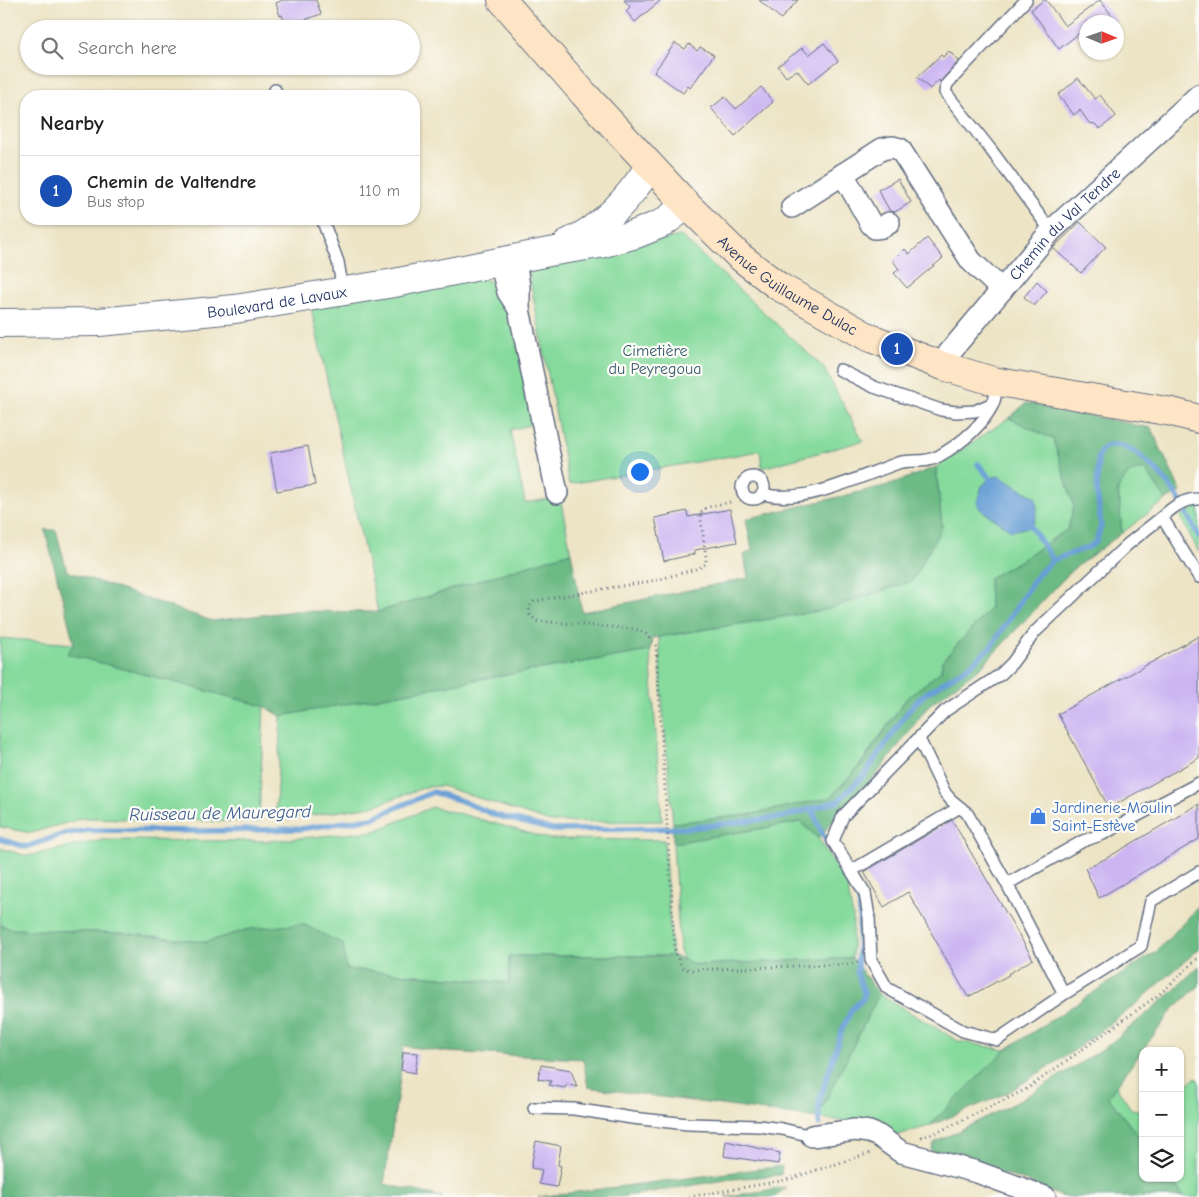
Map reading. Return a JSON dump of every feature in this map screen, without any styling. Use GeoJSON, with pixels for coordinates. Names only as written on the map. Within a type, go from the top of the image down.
{"type":"FeatureCollection","features":[{"type":"Feature","properties":{"kind":"main road","name":"Avenue Guillaume Dulac"},"geometry":{"type":"LineString","coordinates":[[502,0],[582,93],[650,166],[739,256],[778,286],[868,337],[942,366],[996,392],[1172,412],[1199,419]]}},
{"type":"Feature","properties":{"kind":"street","name":"Chemin du Val Tendre"},"geometry":{"type":"LineString","coordinates":[[942,366],[949,353],[1051,232],[1199,95]]}},
{"type":"Feature","properties":{"kind":"street"},"geometry":{"type":"LineString","coordinates":[[792,207],[882,149],[892,147],[900,149],[971,261],[1002,290]]}},
{"type":"Feature","properties":{"kind":"street"},"geometry":{"type":"LineString","coordinates":[[614,227],[634,190],[650,166]]}},
{"type":"Feature","properties":{"kind":"street"},"geometry":{"type":"LineString","coordinates":[[843,174],[871,224],[875,228],[889,223]]}},
{"type":"Feature","properties":{"kind":"street","name":"Boulevard de Lavaux"},"geometry":{"type":"LineString","coordinates":[[0,323],[118,320],[235,309],[343,291],[600,244],[614,227],[636,234],[663,223],[688,205]]}},
{"type":"Feature","properties":{"kind":"street"},"geometry":{"type":"LineString","coordinates":[[508,260],[519,287],[519,309],[557,493]]}},
{"type":"Feature","properties":{"kind":"street"},"geometry":{"type":"LineString","coordinates":[[812,1136],[855,1130],[869,1132],[879,1136],[901,1152],[977,1172],[1045,1197]]}},
{"type":"Feature","properties":{"kind":"lane"},"geometry":{"type":"LineString","coordinates":[[1026,0],[947,84],[945,92],[992,150],[1051,232]]}},
{"type":"Feature","properties":{"kind":"lane"},"geometry":{"type":"LineString","coordinates":[[324,225],[338,262],[343,291]]}},
{"type":"Feature","properties":{"kind":"lane"},"geometry":{"type":"LineString","coordinates":[[840,370],[874,387],[941,410],[956,412],[974,411],[996,392]]}},
{"type":"Feature","properties":{"kind":"lane"},"geometry":{"type":"LineString","coordinates":[[763,494],[783,497],[819,491],[888,468],[900,462],[923,462],[937,458],[959,442],[981,422],[996,392]]}},
{"type":"Feature","properties":{"kind":"lane"},"geometry":{"type":"LineString","coordinates":[[1194,499],[1173,508],[1128,544],[1035,632],[1012,663],[1001,674],[946,711],[843,816],[833,841],[865,893],[869,917],[871,960],[887,988],[963,1031],[997,1040],[1064,994],[1141,946],[1151,901],[1199,872]]}},
{"type":"Feature","properties":{"kind":"lane"},"geometry":{"type":"LineString","coordinates":[[1162,517],[1199,577]]}},
{"type":"Feature","properties":{"kind":"lane"},"geometry":{"type":"LineString","coordinates":[[919,740],[945,793],[967,813],[1007,884],[1064,994]]}},
{"type":"Feature","properties":{"kind":"lane"},"geometry":{"type":"LineString","coordinates":[[1007,884],[1082,841],[1104,834],[1199,783]]}},
{"type":"Feature","properties":{"kind":"lane"},"geometry":{"type":"LineString","coordinates":[[851,871],[960,807]]}},
{"type":"Feature","properties":{"kind":"lane"},"geometry":{"type":"LineString","coordinates":[[534,1108],[574,1108],[632,1118],[688,1124],[766,1127],[812,1136]]}},
{"type":"Feature","properties":{"kind":"path"},"geometry":{"type":"LineString","coordinates":[[730,502],[707,508],[700,513],[706,564],[699,568],[657,580],[534,602],[529,607],[530,616],[537,621],[635,629],[645,633],[656,646],[676,953],[682,967],[689,970],[851,964]]}},
{"type":"Feature","properties":{"kind":"path"},"geometry":{"type":"LineString","coordinates":[[689,1197],[786,1180],[940,1131],[1027,1089],[1161,993],[1199,957]]}},
{"type":"Feature","properties":{"kind":"green space","name":"Cimetière du Peyregoua"},"geometry":{"type":"Polygon","coordinates":[[[681,236],[823,367],[863,441],[762,468],[760,451],[569,484],[527,264],[681,236]]]}},
{"type":"Feature","properties":{"kind":"green space"},"geometry":{"type":"Polygon","coordinates":[[[476,278],[494,284],[508,298],[534,424],[510,430],[525,503],[560,497],[571,552],[378,612],[310,303],[476,278]]]}},
{"type":"Feature","properties":{"kind":"green space"},"geometry":{"type":"Polygon","coordinates":[[[1026,403],[1151,428],[1181,492],[1166,500],[1145,469],[1129,473],[1118,488],[1122,533],[1072,570],[982,666],[929,705],[878,773],[818,838],[800,822],[673,843],[673,823],[747,815],[830,798],[861,765],[906,699],[941,671],[942,661],[990,609],[989,578],[1018,562],[1068,529],[1074,506],[1053,439],[1009,418],[1026,403]]]}},
{"type":"Feature","properties":{"kind":"green space"},"geometry":{"type":"Polygon","coordinates":[[[1009,418],[1053,439],[1074,506],[1068,529],[1018,562],[989,578],[990,609],[942,661],[941,671],[906,699],[860,765],[830,798],[747,815],[673,823],[662,700],[659,637],[825,610],[942,527],[936,467],[1009,418]]]}},
{"type":"Feature","properties":{"kind":"green space"},"geometry":{"type":"Polygon","coordinates":[[[936,467],[942,527],[912,581],[825,610],[652,638],[650,651],[475,680],[281,716],[264,706],[67,654],[74,644],[45,530],[56,530],[67,571],[212,621],[295,611],[378,612],[571,552],[582,612],[748,578],[744,555],[752,550],[746,519],[889,485],[936,467]]]}},
{"type":"Feature","properties":{"kind":"green space"},"geometry":{"type":"Polygon","coordinates":[[[1145,469],[1166,500],[1122,533],[1118,488],[1129,473],[1145,469]]]}},
{"type":"Feature","properties":{"kind":"green space"},"geometry":{"type":"Polygon","coordinates":[[[1199,505],[1199,552],[1180,517],[1199,505]]]}},
{"type":"Feature","properties":{"kind":"green space"},"geometry":{"type":"Polygon","coordinates":[[[0,638],[74,644],[68,654],[264,706],[259,822],[83,818],[31,833],[0,827],[0,638]]]}},
{"type":"Feature","properties":{"kind":"green space"},"geometry":{"type":"Polygon","coordinates":[[[650,651],[662,821],[550,822],[442,786],[426,787],[373,806],[275,821],[281,716],[475,680],[650,651]]]}},
{"type":"Feature","properties":{"kind":"green space"},"geometry":{"type":"Polygon","coordinates":[[[432,807],[549,839],[664,840],[672,956],[509,956],[509,983],[346,969],[249,929],[206,942],[122,933],[13,929],[0,925],[0,848],[27,856],[103,840],[268,841],[375,831],[432,807]]]}},
{"type":"Feature","properties":{"kind":"green space"},"geometry":{"type":"Polygon","coordinates":[[[800,822],[818,838],[847,885],[853,917],[852,958],[694,965],[683,959],[680,951],[673,843],[800,822]]]}},
{"type":"Feature","properties":{"kind":"green space"},"geometry":{"type":"Polygon","coordinates":[[[1199,906],[1199,949],[1137,1003],[1075,1050],[1007,1093],[929,1126],[1005,1050],[1157,951],[1199,906]]]}},
{"type":"Feature","properties":{"kind":"green space"},"geometry":{"type":"Polygon","coordinates":[[[303,924],[343,944],[346,969],[509,983],[509,956],[672,956],[694,965],[852,958],[879,994],[817,1118],[588,1087],[583,1059],[447,1052],[403,1046],[384,1184],[443,1197],[0,1197],[0,925],[13,929],[122,933],[206,942],[249,929],[303,924]]]}},
{"type":"Feature","properties":{"kind":"green space"},"geometry":{"type":"Polygon","coordinates":[[[1199,966],[1199,986],[1173,1009],[1145,1047],[1139,1047],[1139,1055],[1108,1097],[1139,1137],[1139,1182],[1173,1182],[1184,1197],[1063,1197],[1029,1182],[931,1151],[934,1143],[1019,1101],[1106,1047],[1170,994],[1199,966]]]}},
{"type":"Feature","properties":{"kind":"green space"},"geometry":{"type":"Polygon","coordinates":[[[879,994],[958,1041],[1005,1050],[929,1126],[891,1137],[869,1124],[817,1118],[879,994]]]}},
{"type":"Feature","properties":{"kind":"green space"},"geometry":{"type":"Polygon","coordinates":[[[1196,1077],[1199,1082],[1199,1197],[1184,1197],[1173,1182],[1184,1182],[1184,1088],[1196,1077]]]}},
{"type":"Feature","properties":{"kind":"green space"},"geometry":{"type":"Polygon","coordinates":[[[1116,1086],[1131,1109],[1139,1110],[1139,1137],[1108,1097],[1116,1086]]]}},
{"type":"Feature","properties":{"kind":"green space"},"geometry":{"type":"Polygon","coordinates":[[[782,1166],[781,1175],[732,1179],[619,1197],[538,1197],[782,1166]]]}},
{"type":"Feature","properties":{"kind":"green space"},"geometry":{"type":"Polygon","coordinates":[[[786,1187],[775,1197],[725,1197],[786,1187]]]}},
{"type":"Feature","properties":{"kind":"water"},"geometry":{"type":"Polygon","coordinates":[[[998,476],[1035,497],[1037,512],[1032,526],[1012,531],[980,509],[977,502],[982,486],[990,478],[998,476]]]}},
{"type":"Feature","properties":{"kind":"building"},"geometry":{"type":"Polygon","coordinates":[[[283,0],[316,0],[321,14],[305,20],[284,20],[282,15],[280,16],[276,3],[283,0]]]}},
{"type":"Feature","properties":{"kind":"building"},"geometry":{"type":"Polygon","coordinates":[[[624,0],[661,0],[635,22],[626,11],[630,7],[624,0]]]}},
{"type":"Feature","properties":{"kind":"building"},"geometry":{"type":"Polygon","coordinates":[[[759,0],[798,0],[781,19],[759,0]]]}},
{"type":"Feature","properties":{"kind":"building"},"geometry":{"type":"Polygon","coordinates":[[[1046,0],[1065,26],[1079,16],[1079,33],[1059,49],[1031,10],[1046,0]]]}},
{"type":"Feature","properties":{"kind":"building"},"geometry":{"type":"Polygon","coordinates":[[[1100,0],[1112,15],[1080,15],[1100,0]]]}},
{"type":"Feature","properties":{"kind":"building"},"geometry":{"type":"Polygon","coordinates":[[[675,43],[685,49],[689,44],[697,51],[700,47],[714,55],[690,88],[688,86],[683,93],[654,72],[675,43]]]}},
{"type":"Feature","properties":{"kind":"building"},"geometry":{"type":"Polygon","coordinates":[[[824,43],[838,61],[808,84],[797,70],[786,77],[778,66],[802,48],[809,55],[824,43]]]}},
{"type":"Feature","properties":{"kind":"building"},"geometry":{"type":"Polygon","coordinates":[[[949,51],[959,61],[940,82],[939,80],[930,89],[917,77],[941,55],[943,57],[949,51]]]}},
{"type":"Feature","properties":{"kind":"building"},"geometry":{"type":"Polygon","coordinates":[[[1078,78],[1095,99],[1100,95],[1116,116],[1100,129],[1095,124],[1089,123],[1080,110],[1074,115],[1058,95],[1078,78]]]}},
{"type":"Feature","properties":{"kind":"building"},"geometry":{"type":"Polygon","coordinates":[[[761,87],[773,102],[735,136],[711,108],[725,97],[736,109],[761,87]]]}},
{"type":"Feature","properties":{"kind":"building"},"geometry":{"type":"Polygon","coordinates":[[[898,179],[911,202],[895,212],[890,211],[878,190],[898,179]]]}},
{"type":"Feature","properties":{"kind":"building"},"geometry":{"type":"Polygon","coordinates":[[[1080,222],[1106,247],[1081,273],[1053,248],[1080,222]]]}},
{"type":"Feature","properties":{"kind":"building"},"geometry":{"type":"Polygon","coordinates":[[[927,238],[943,258],[907,288],[894,273],[899,269],[893,261],[905,249],[909,254],[927,238]]]}},
{"type":"Feature","properties":{"kind":"building"},"geometry":{"type":"Polygon","coordinates":[[[1037,281],[1047,291],[1034,306],[1024,297],[1037,281]]]}},
{"type":"Feature","properties":{"kind":"building"},"geometry":{"type":"Polygon","coordinates":[[[308,446],[315,485],[277,491],[270,453],[308,446]]]}},
{"type":"Feature","properties":{"kind":"building"},"geometry":{"type":"Polygon","coordinates":[[[730,509],[737,542],[695,550],[695,554],[664,561],[655,518],[687,511],[688,517],[730,509]]]}},
{"type":"Feature","properties":{"kind":"building"},"geometry":{"type":"Polygon","coordinates":[[[1199,636],[1199,758],[1109,808],[1058,714],[1199,636]]]}},
{"type":"Feature","properties":{"kind":"building"},"geometry":{"type":"Polygon","coordinates":[[[1199,804],[1199,839],[1099,898],[1085,868],[1105,859],[1199,804]]]}},
{"type":"Feature","properties":{"kind":"building"},"geometry":{"type":"Polygon","coordinates":[[[952,820],[1033,959],[1009,975],[968,997],[908,892],[884,907],[864,872],[952,820]]]}},
{"type":"Feature","properties":{"kind":"building"},"geometry":{"type":"Polygon","coordinates":[[[403,1052],[418,1053],[415,1073],[401,1070],[403,1052]]]}},
{"type":"Feature","properties":{"kind":"building"},"geometry":{"type":"Polygon","coordinates":[[[541,1065],[571,1070],[577,1087],[567,1084],[565,1088],[549,1085],[551,1081],[538,1079],[541,1065]]]}},
{"type":"Feature","properties":{"kind":"building"},"geometry":{"type":"Polygon","coordinates":[[[536,1141],[561,1146],[558,1165],[561,1166],[557,1187],[539,1184],[542,1170],[531,1168],[536,1141]]]}},
{"type":"Feature","properties":{"kind":"building"},"geometry":{"type":"Polygon","coordinates":[[[726,1141],[780,1153],[778,1164],[724,1156],[726,1141]]]}},
{"type":"Feature","properties":{"kind":"waterway","name":"Ruisseau de Mauregard"},"geometry":{"type":"LineString","coordinates":[[0,839],[26,847],[64,834],[89,830],[206,831],[300,829],[372,818],[433,792],[459,800],[495,815],[553,830],[689,828],[783,817],[838,801],[865,774],[911,707],[925,694],[969,666],[991,647],[1038,574],[1053,560],[1089,547],[1096,542],[1101,526],[1097,491],[1098,459],[1103,448],[1110,445],[1120,446],[1139,455],[1148,463],[1165,480],[1177,496],[1199,537]]}},
{"type":"Feature","properties":{"kind":"waterway"},"geometry":{"type":"LineString","coordinates":[[978,464],[993,482]]}},
{"type":"Feature","properties":{"kind":"waterway"},"geometry":{"type":"LineString","coordinates":[[1027,521],[1053,560]]}},
{"type":"Feature","properties":{"kind":"waterway"},"geometry":{"type":"LineString","coordinates":[[812,808],[820,829],[858,899],[860,907],[857,972],[864,993],[863,999],[852,1009],[842,1030],[819,1102],[819,1124]]}},
{"type":"Feature","properties":{"kind":"place","name":"Chemin de Valtendre"},"geometry":{"type":"Point","coordinates":[897,349]}},
{"type":"Feature","properties":{"kind":"place","name":"Jardinerie-Moulin Saint-Estève"},"geometry":{"type":"Point","coordinates":[1038,816]}}]}
